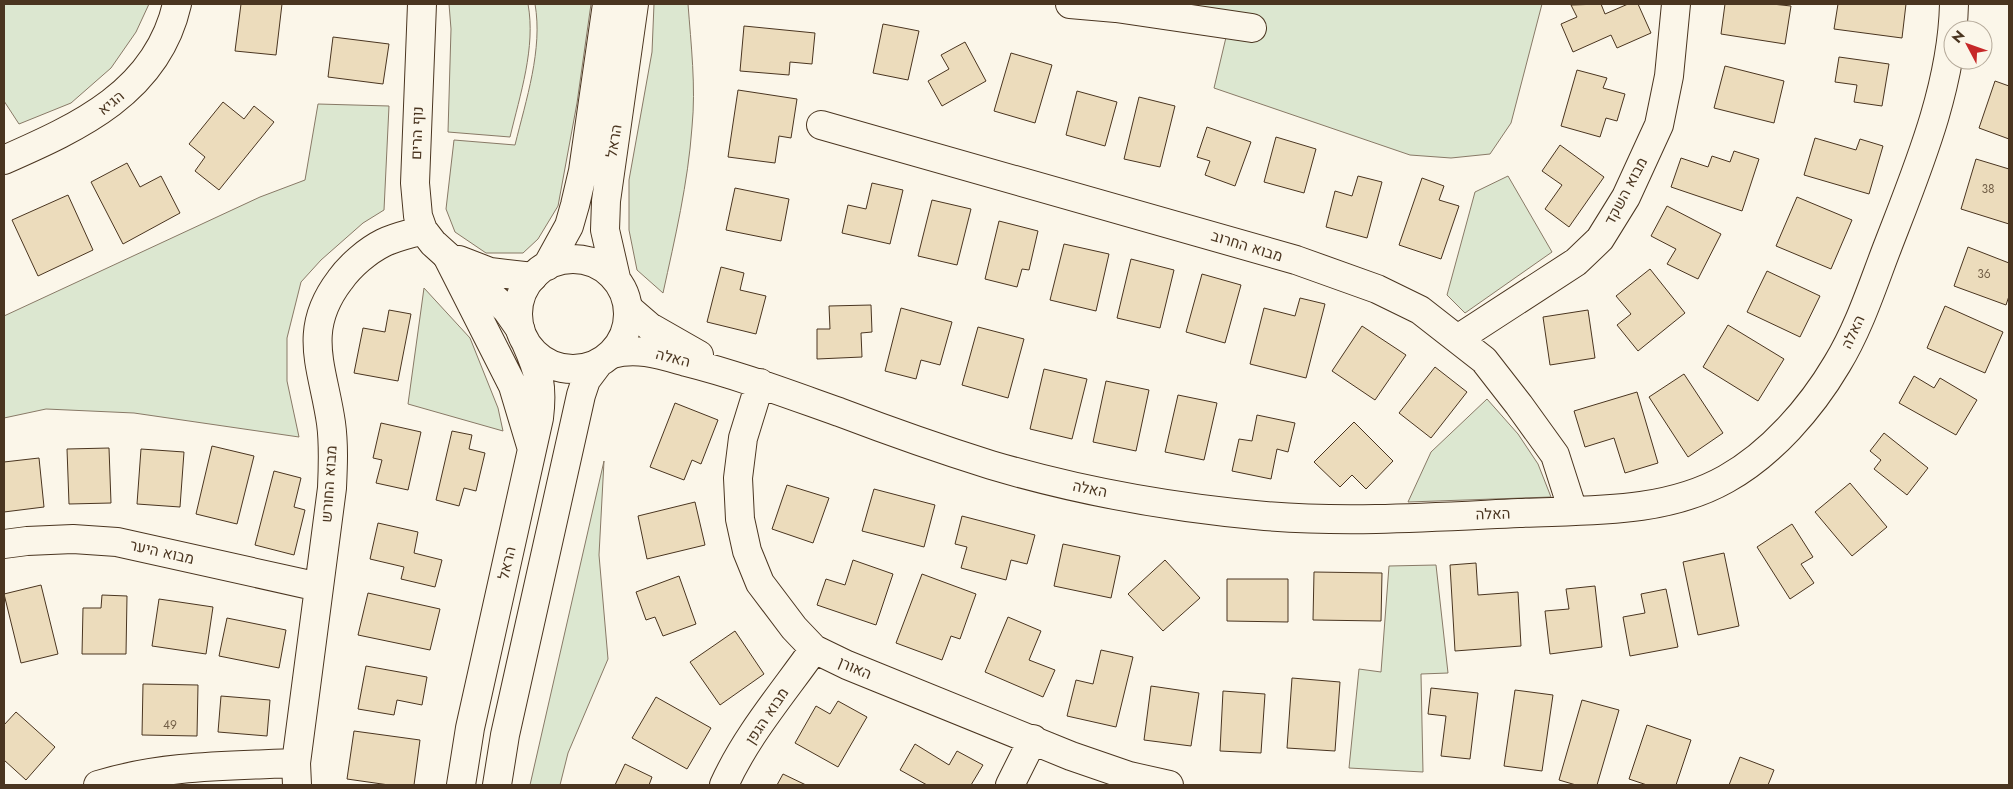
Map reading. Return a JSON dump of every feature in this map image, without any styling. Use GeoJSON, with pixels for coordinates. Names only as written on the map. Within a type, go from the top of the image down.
{"type":"FeatureCollection","features":[{"type":"Feature","properties":{"kind":"street","name":"הגיא"},"geometry":{"type":"LineString","coordinates":[[4,160],[93,118],[128,88],[151,64],[172,27],[177,4]]}},
{"type":"Feature","properties":{"kind":"street","name":"נוף הרים"},"geometry":{"type":"LineString","coordinates":[[422,4],[415,201],[423,230],[433,243],[506,309],[523,336]]}},
{"type":"Feature","properties":{"kind":"street","name":"הראל"},"geometry":{"type":"LineString","coordinates":[[540,271],[569,226],[577,197],[583,171],[607,4]]}},
{"type":"Feature","properties":{"kind":"street","name":"הראל"},"geometry":{"type":"LineString","coordinates":[[616,278],[605,230],[606,201],[634,4]]}},
{"type":"Feature","properties":{"kind":"street"},"geometry":{"type":"LineString","coordinates":[[1070,4],[1116,8],[1252,28]]}},
{"type":"Feature","properties":{"kind":"street","name":"מבוא השקד"},"geometry":{"type":"LineString","coordinates":[[1459,338],[1576,262],[1600,239],[1626,197],[1659,125],[1669,76],[1676,4]]}},
{"type":"Feature","properties":{"kind":"street","name":"האלה"},"geometry":{"type":"LineString","coordinates":[[605,359],[625,350],[643,351],[733,374],[915,440],[992,465],[1077,487],[1172,503],[1266,516],[1376,519],[1573,511],[1655,505],[1698,492],[1728,478],[1761,453],[1803,411],[1834,369],[1853,336],[1920,161],[1939,98],[1949,50],[1954,4]]}},
{"type":"Feature","properties":{"kind":"street","name":"מבוא החרוב"},"geometry":{"type":"LineString","coordinates":[[821,125],[1296,260],[1394,297],[1420,310],[1459,338],[1484,360],[1555,455],[1573,511]]}},
{"type":"Feature","properties":{"kind":"street","name":"מבוא החורש"},"geometry":{"type":"LineString","coordinates":[[98,785],[131,775],[166,769],[296,774],[332,488],[334,454],[331,422],[317,354],[318,326],[326,298],[344,274],[360,259],[383,243],[423,230]]}},
{"type":"Feature","properties":{"kind":"street","name":"נוף הרים"},"geometry":{"type":"LineString","coordinates":[[446,254],[490,272],[540,271]]}},
{"type":"Feature","properties":{"kind":"street"},"geometry":{"type":"LineString","coordinates":[[446,254],[513,386],[532,451]]}},
{"type":"Feature","properties":{"kind":"street"},"geometry":{"type":"LineString","coordinates":[[497,785],[505,735],[581,395],[586,380],[605,359],[622,340],[627,325],[628,308],[624,292],[616,278],[603,267],[588,260],[571,258],[540,271],[521,297],[518,313],[523,336],[536,356],[550,364],[565,369],[581,369],[605,359]]}},
{"type":"Feature","properties":{"kind":"street","name":"האלה"},"geometry":{"type":"LineString","coordinates":[[628,308],[650,327],[733,374]]}},
{"type":"Feature","properties":{"kind":"street","name":"הראל"},"geometry":{"type":"LineString","coordinates":[[461,785],[470,728],[532,451],[542,394],[539,372],[523,336]]}},
{"type":"Feature","properties":{"kind":"street","name":"האורן"},"geometry":{"type":"LineString","coordinates":[[760,383],[742,438],[738,478],[740,519],[747,551],[760,583],[794,628],[814,649],[847,665],[1072,756],[1129,776],[1169,785]]}},
{"type":"Feature","properties":{"kind":"street","name":"מבוא היער"},"geometry":{"type":"LineString","coordinates":[[4,544],[73,539],[117,542],[319,587]]}},
{"type":"Feature","properties":{"kind":"street","name":"מבוא הגפן"},"geometry":{"type":"LineString","coordinates":[[724,785],[764,718],[814,649]]}},
{"type":"Feature","properties":{"kind":"street"},"geometry":{"type":"LineString","coordinates":[[1010,785],[1033,739]]}},
{"type":"Feature","properties":{"kind":"green space"},"geometry":{"type":"Polygon","coordinates":[[[4,4],[149,4],[136,32],[111,68],[71,103],[19,124],[4,101],[4,4]]]}},
{"type":"Feature","properties":{"kind":"green space"},"geometry":{"type":"Polygon","coordinates":[[[449,4],[528,4],[530,37],[526,71],[510,137],[448,132],[451,29],[449,4]]]}},
{"type":"Feature","properties":{"kind":"green space"},"geometry":{"type":"Polygon","coordinates":[[[535,4],[591,4],[577,103],[558,206],[538,239],[523,253],[486,253],[455,232],[446,209],[454,140],[515,145],[535,57],[537,21],[535,4]]]}},
{"type":"Feature","properties":{"kind":"green space"},"geometry":{"type":"Polygon","coordinates":[[[654,4],[688,4],[693,81],[690,148],[680,210],[663,293],[637,270],[629,230],[629,180],[652,52],[654,4]]]}},
{"type":"Feature","properties":{"kind":"green space"},"geometry":{"type":"Polygon","coordinates":[[[1169,4],[1542,4],[1511,123],[1490,154],[1451,158],[1410,155],[1214,88],[1232,12],[1169,4]]]}},
{"type":"Feature","properties":{"kind":"green space"},"geometry":{"type":"Polygon","coordinates":[[[318,104],[389,106],[384,210],[363,223],[321,260],[301,282],[287,338],[287,381],[299,437],[134,413],[46,409],[4,418],[4,316],[260,197],[305,180],[318,104]]]}},
{"type":"Feature","properties":{"kind":"green space"},"geometry":{"type":"Polygon","coordinates":[[[1508,176],[1552,252],[1465,313],[1447,295],[1475,192],[1508,176]]]}},
{"type":"Feature","properties":{"kind":"green space"},"geometry":{"type":"Polygon","coordinates":[[[424,288],[470,338],[498,408],[503,431],[408,404],[424,288]]]}},
{"type":"Feature","properties":{"kind":"green space"},"geometry":{"type":"Polygon","coordinates":[[[1487,399],[1518,434],[1538,464],[1551,497],[1408,502],[1431,452],[1487,399]]]}},
{"type":"Feature","properties":{"kind":"green space"},"geometry":{"type":"Polygon","coordinates":[[[604,461],[599,555],[608,659],[568,753],[560,785],[530,785],[604,461]]]}},
{"type":"Feature","properties":{"kind":"green space"},"geometry":{"type":"Polygon","coordinates":[[[1436,565],[1448,673],[1421,674],[1423,772],[1349,768],[1359,669],[1381,672],[1389,566],[1436,565]]]}},
{"type":"Feature","properties":{"kind":"building"},"geometry":{"type":"Polygon","coordinates":[[[241,4],[282,4],[276,55],[235,51],[241,4]]]}},
{"type":"Feature","properties":{"kind":"building"},"geometry":{"type":"Polygon","coordinates":[[[1601,4],[1605,14],[1628,4],[1638,4],[1651,33],[1617,48],[1611,35],[1573,52],[1561,24],[1577,17],[1571,5],[1601,4]]]}},
{"type":"Feature","properties":{"kind":"building"},"geometry":{"type":"Polygon","coordinates":[[[1725,4],[1791,6],[1785,44],[1721,34],[1725,4]]]}},
{"type":"Feature","properties":{"kind":"building"},"geometry":{"type":"Polygon","coordinates":[[[1838,4],[1906,4],[1902,38],[1834,29],[1838,4]]]}},
{"type":"Feature","properties":{"kind":"building"},"geometry":{"type":"Polygon","coordinates":[[[883,24],[919,31],[908,80],[873,73],[883,24]]]}},
{"type":"Feature","properties":{"kind":"building"},"geometry":{"type":"Polygon","coordinates":[[[744,26],[815,33],[812,64],[790,62],[789,75],[740,71],[744,26]]]}},
{"type":"Feature","properties":{"kind":"building"},"geometry":{"type":"Polygon","coordinates":[[[333,37],[389,44],[383,84],[328,77],[333,37]]]}},
{"type":"Feature","properties":{"kind":"building"},"geometry":{"type":"Polygon","coordinates":[[[965,42],[986,81],[942,106],[928,81],[949,69],[941,55],[965,42]]]}},
{"type":"Feature","properties":{"kind":"building"},"geometry":{"type":"Polygon","coordinates":[[[1011,53],[1052,65],[1035,123],[994,111],[1011,53]]]}},
{"type":"Feature","properties":{"kind":"building"},"geometry":{"type":"Polygon","coordinates":[[[1839,57],[1889,64],[1882,106],[1854,102],[1857,85],[1835,82],[1839,57]]]}},
{"type":"Feature","properties":{"kind":"building"},"geometry":{"type":"Polygon","coordinates":[[[1725,66],[1784,81],[1774,123],[1714,108],[1725,66]]]}},
{"type":"Feature","properties":{"kind":"building"},"geometry":{"type":"Polygon","coordinates":[[[1577,70],[1607,78],[1603,88],[1625,94],[1617,121],[1606,118],[1600,137],[1561,126],[1577,70]]]}},
{"type":"Feature","properties":{"kind":"building"},"geometry":{"type":"Polygon","coordinates":[[[1995,81],[2009,86],[2009,139],[1979,128],[1995,81]]]}},
{"type":"Feature","properties":{"kind":"building"},"geometry":{"type":"Polygon","coordinates":[[[738,90],[797,99],[791,138],[779,136],[775,163],[728,157],[738,90]]]}},
{"type":"Feature","properties":{"kind":"building"},"geometry":{"type":"Polygon","coordinates":[[[1077,91],[1117,102],[1105,146],[1066,135],[1077,91]]]}},
{"type":"Feature","properties":{"kind":"building"},"geometry":{"type":"Polygon","coordinates":[[[1139,97],[1175,106],[1160,167],[1124,159],[1139,97]]]}},
{"type":"Feature","properties":{"kind":"building"},"geometry":{"type":"Polygon","coordinates":[[[223,102],[244,119],[254,106],[274,122],[219,190],[195,171],[205,157],[189,144],[223,102]]]}},
{"type":"Feature","properties":{"kind":"building"},"geometry":{"type":"Polygon","coordinates":[[[1207,127],[1251,142],[1235,186],[1205,175],[1210,161],[1197,157],[1207,127]]]}},
{"type":"Feature","properties":{"kind":"building"},"geometry":{"type":"Polygon","coordinates":[[[1276,137],[1316,149],[1304,193],[1264,182],[1276,137]]]}},
{"type":"Feature","properties":{"kind":"building"},"geometry":{"type":"Polygon","coordinates":[[[1815,138],[1856,150],[1860,139],[1883,146],[1869,194],[1804,175],[1815,138]]]}},
{"type":"Feature","properties":{"kind":"building"},"geometry":{"type":"Polygon","coordinates":[[[1560,145],[1604,177],[1569,227],[1545,209],[1562,185],[1542,171],[1560,145]]]}},
{"type":"Feature","properties":{"kind":"building"},"geometry":{"type":"Polygon","coordinates":[[[1734,151],[1759,159],[1742,211],[1671,187],[1681,158],[1708,167],[1712,156],[1730,162],[1734,151]]]}},
{"type":"Feature","properties":{"kind":"building"},"geometry":{"type":"Polygon","coordinates":[[[1976,159],[2009,169],[2009,224],[1961,209],[1976,159]]]}},
{"type":"Feature","properties":{"kind":"building"},"geometry":{"type":"Polygon","coordinates":[[[127,163],[140,187],[161,176],[180,213],[123,244],[91,182],[127,163]]]}},
{"type":"Feature","properties":{"kind":"building"},"geometry":{"type":"Polygon","coordinates":[[[1358,176],[1382,182],[1367,238],[1326,227],[1335,191],[1352,196],[1358,176]]]}},
{"type":"Feature","properties":{"kind":"building"},"geometry":{"type":"Polygon","coordinates":[[[1422,178],[1444,186],[1439,200],[1459,206],[1441,259],[1399,245],[1422,178]]]}},
{"type":"Feature","properties":{"kind":"building"},"geometry":{"type":"Polygon","coordinates":[[[872,183],[903,190],[890,244],[842,233],[848,205],[866,209],[872,183]]]}},
{"type":"Feature","properties":{"kind":"building"},"geometry":{"type":"Polygon","coordinates":[[[735,188],[789,199],[781,241],[726,230],[735,188]]]}},
{"type":"Feature","properties":{"kind":"building"},"geometry":{"type":"Polygon","coordinates":[[[68,195],[93,250],[38,276],[12,220],[68,195]]]}},
{"type":"Feature","properties":{"kind":"building"},"geometry":{"type":"Polygon","coordinates":[[[1797,197],[1852,220],[1831,269],[1776,246],[1797,197]]]}},
{"type":"Feature","properties":{"kind":"building"},"geometry":{"type":"Polygon","coordinates":[[[932,200],[971,209],[957,265],[918,256],[932,200]]]}},
{"type":"Feature","properties":{"kind":"building"},"geometry":{"type":"Polygon","coordinates":[[[1667,206],[1721,234],[1698,279],[1667,264],[1676,249],[1651,236],[1667,206]]]}},
{"type":"Feature","properties":{"kind":"building"},"geometry":{"type":"Polygon","coordinates":[[[999,221],[1038,231],[1029,270],[1022,269],[1017,287],[985,279],[999,221]]]}},
{"type":"Feature","properties":{"kind":"building"},"geometry":{"type":"Polygon","coordinates":[[[1064,244],[1109,254],[1096,311],[1050,300],[1064,244]]]}},
{"type":"Feature","properties":{"kind":"building"},"geometry":{"type":"Polygon","coordinates":[[[1968,247],[2009,263],[2009,296],[2006,305],[1954,286],[1968,247]]]}},
{"type":"Feature","properties":{"kind":"building"},"geometry":{"type":"Polygon","coordinates":[[[1131,259],[1174,270],[1160,328],[1117,318],[1131,259]]]}},
{"type":"Feature","properties":{"kind":"building"},"geometry":{"type":"Polygon","coordinates":[[[721,267],[744,273],[740,290],[766,296],[756,334],[707,322],[721,267]]]}},
{"type":"Feature","properties":{"kind":"building"},"geometry":{"type":"Polygon","coordinates":[[[1650,269],[1685,313],[1638,351],[1617,325],[1631,314],[1616,296],[1650,269]]]}},
{"type":"Feature","properties":{"kind":"building"},"geometry":{"type":"Polygon","coordinates":[[[1767,271],[1820,296],[1800,337],[1747,312],[1767,271]]]}},
{"type":"Feature","properties":{"kind":"building"},"geometry":{"type":"Polygon","coordinates":[[[1202,274],[1241,285],[1225,343],[1186,332],[1202,274]]]}},
{"type":"Feature","properties":{"kind":"building"},"geometry":{"type":"Polygon","coordinates":[[[1300,298],[1325,304],[1306,378],[1250,364],[1264,308],[1295,316],[1300,298]]]}},
{"type":"Feature","properties":{"kind":"building"},"geometry":{"type":"Polygon","coordinates":[[[871,305],[872,332],[861,333],[862,357],[817,359],[817,329],[830,329],[829,306],[871,305]]]}},
{"type":"Feature","properties":{"kind":"building"},"geometry":{"type":"Polygon","coordinates":[[[1945,306],[2003,332],[1985,373],[1927,348],[1945,306]]]}},
{"type":"Feature","properties":{"kind":"building"},"geometry":{"type":"Polygon","coordinates":[[[901,308],[952,322],[940,365],[921,360],[916,379],[885,371],[901,308]]]}},
{"type":"Feature","properties":{"kind":"building"},"geometry":{"type":"Polygon","coordinates":[[[389,310],[411,314],[398,381],[354,373],[363,328],[385,332],[389,310]]]}},
{"type":"Feature","properties":{"kind":"building"},"geometry":{"type":"Polygon","coordinates":[[[1588,310],[1595,358],[1550,365],[1543,317],[1588,310]]]}},
{"type":"Feature","properties":{"kind":"building"},"geometry":{"type":"Polygon","coordinates":[[[1728,325],[1784,359],[1758,401],[1703,367],[1728,325]]]}},
{"type":"Feature","properties":{"kind":"building"},"geometry":{"type":"Polygon","coordinates":[[[1362,326],[1406,355],[1375,400],[1332,371],[1362,326]]]}},
{"type":"Feature","properties":{"kind":"building"},"geometry":{"type":"Polygon","coordinates":[[[978,327],[1024,339],[1008,398],[962,385],[978,327]]]}},
{"type":"Feature","properties":{"kind":"building"},"geometry":{"type":"Polygon","coordinates":[[[1435,367],[1467,392],[1431,438],[1399,413],[1435,367]]]}},
{"type":"Feature","properties":{"kind":"building"},"geometry":{"type":"Polygon","coordinates":[[[1044,369],[1087,379],[1072,439],[1030,429],[1044,369]]]}},
{"type":"Feature","properties":{"kind":"building"},"geometry":{"type":"Polygon","coordinates":[[[1684,374],[1723,433],[1688,457],[1649,397],[1684,374]]]}},
{"type":"Feature","properties":{"kind":"building"},"geometry":{"type":"Polygon","coordinates":[[[1914,376],[1934,388],[1940,378],[1977,400],[1956,435],[1899,403],[1914,376]]]}},
{"type":"Feature","properties":{"kind":"building"},"geometry":{"type":"Polygon","coordinates":[[[1106,381],[1149,390],[1136,451],[1093,442],[1106,381]]]}},
{"type":"Feature","properties":{"kind":"building"},"geometry":{"type":"Polygon","coordinates":[[[1637,392],[1658,463],[1625,473],[1614,438],[1585,447],[1574,411],[1637,392]]]}},
{"type":"Feature","properties":{"kind":"building"},"geometry":{"type":"Polygon","coordinates":[[[1178,395],[1217,403],[1204,460],[1165,452],[1178,395]]]}},
{"type":"Feature","properties":{"kind":"building"},"geometry":{"type":"Polygon","coordinates":[[[675,403],[718,420],[701,464],[692,460],[684,480],[650,467],[675,403]]]}},
{"type":"Feature","properties":{"kind":"building"},"geometry":{"type":"Polygon","coordinates":[[[1257,415],[1295,423],[1288,452],[1277,449],[1271,479],[1232,471],[1239,439],[1252,441],[1257,415]]]}},
{"type":"Feature","properties":{"kind":"building"},"geometry":{"type":"Polygon","coordinates":[[[1354,422],[1393,461],[1366,489],[1352,475],[1340,487],[1314,462],[1354,422]]]}},
{"type":"Feature","properties":{"kind":"building"},"geometry":{"type":"Polygon","coordinates":[[[381,423],[421,432],[408,490],[376,483],[382,460],[373,458],[381,423]]]}},
{"type":"Feature","properties":{"kind":"building"},"geometry":{"type":"Polygon","coordinates":[[[452,431],[472,435],[469,449],[485,453],[476,491],[464,488],[459,506],[436,500],[452,431]]]}},
{"type":"Feature","properties":{"kind":"building"},"geometry":{"type":"Polygon","coordinates":[[[1884,433],[1928,468],[1907,495],[1874,469],[1881,460],[1870,451],[1884,433]]]}},
{"type":"Feature","properties":{"kind":"building"},"geometry":{"type":"Polygon","coordinates":[[[212,446],[254,456],[237,524],[196,514],[212,446]]]}},
{"type":"Feature","properties":{"kind":"building"},"geometry":{"type":"Polygon","coordinates":[[[109,448],[111,503],[69,504],[67,449],[109,448]]]}},
{"type":"Feature","properties":{"kind":"building"},"geometry":{"type":"Polygon","coordinates":[[[141,449],[184,452],[180,507],[137,504],[141,449]]]}},
{"type":"Feature","properties":{"kind":"building"},"geometry":{"type":"Polygon","coordinates":[[[39,458],[44,507],[4,512],[4,462],[39,458]]]}},
{"type":"Feature","properties":{"kind":"building"},"geometry":{"type":"Polygon","coordinates":[[[274,471],[301,478],[294,507],[305,510],[294,555],[255,545],[274,471]]]}},
{"type":"Feature","properties":{"kind":"building"},"geometry":{"type":"Polygon","coordinates":[[[1850,483],[1887,527],[1852,556],[1815,512],[1850,483]]]}},
{"type":"Feature","properties":{"kind":"building"},"geometry":{"type":"Polygon","coordinates":[[[787,485],[829,498],[813,543],[772,529],[787,485]]]}},
{"type":"Feature","properties":{"kind":"building"},"geometry":{"type":"Polygon","coordinates":[[[874,489],[935,505],[924,547],[862,531],[874,489]]]}},
{"type":"Feature","properties":{"kind":"building"},"geometry":{"type":"Polygon","coordinates":[[[695,502],[705,545],[647,559],[638,516],[695,502]]]}},
{"type":"Feature","properties":{"kind":"building"},"geometry":{"type":"Polygon","coordinates":[[[962,516],[1035,535],[1027,564],[1011,560],[1006,580],[961,568],[967,547],[955,544],[962,516]]]}},
{"type":"Feature","properties":{"kind":"building"},"geometry":{"type":"Polygon","coordinates":[[[378,523],[418,532],[414,553],[442,560],[435,587],[401,579],[404,567],[370,559],[378,523]]]}},
{"type":"Feature","properties":{"kind":"building"},"geometry":{"type":"Polygon","coordinates":[[[1792,524],[1813,557],[1801,564],[1814,583],[1790,599],[1757,547],[1792,524]]]}},
{"type":"Feature","properties":{"kind":"building"},"geometry":{"type":"Polygon","coordinates":[[[1063,544],[1120,556],[1111,598],[1054,586],[1063,544]]]}},
{"type":"Feature","properties":{"kind":"building"},"geometry":{"type":"Polygon","coordinates":[[[1724,553],[1739,626],[1698,635],[1683,562],[1724,553]]]}},
{"type":"Feature","properties":{"kind":"building"},"geometry":{"type":"Polygon","coordinates":[[[853,560],[893,574],[876,625],[817,605],[826,579],[845,585],[853,560]]]}},
{"type":"Feature","properties":{"kind":"building"},"geometry":{"type":"Polygon","coordinates":[[[1165,560],[1200,598],[1163,631],[1128,594],[1165,560]]]}},
{"type":"Feature","properties":{"kind":"building"},"geometry":{"type":"Polygon","coordinates":[[[1476,563],[1478,595],[1518,592],[1521,646],[1455,651],[1450,565],[1476,563]]]}},
{"type":"Feature","properties":{"kind":"building"},"geometry":{"type":"Polygon","coordinates":[[[1314,572],[1382,573],[1381,621],[1313,620],[1314,572]]]}},
{"type":"Feature","properties":{"kind":"building"},"geometry":{"type":"Polygon","coordinates":[[[922,574],[976,594],[960,639],[951,636],[942,660],[896,643],[922,574]]]}},
{"type":"Feature","properties":{"kind":"building"},"geometry":{"type":"Polygon","coordinates":[[[679,576],[696,624],[663,636],[655,617],[646,620],[636,592],[679,576]]]}},
{"type":"Feature","properties":{"kind":"building"},"geometry":{"type":"Polygon","coordinates":[[[1227,579],[1288,579],[1288,622],[1227,621],[1227,579]]]}},
{"type":"Feature","properties":{"kind":"building"},"geometry":{"type":"Polygon","coordinates":[[[41,585],[58,654],[21,663],[4,594],[41,585]]]}},
{"type":"Feature","properties":{"kind":"building"},"geometry":{"type":"Polygon","coordinates":[[[1595,586],[1602,647],[1550,654],[1545,611],[1569,609],[1566,589],[1595,586]]]}},
{"type":"Feature","properties":{"kind":"building"},"geometry":{"type":"Polygon","coordinates":[[[1666,589],[1678,647],[1630,656],[1623,617],[1645,613],[1641,594],[1666,589]]]}},
{"type":"Feature","properties":{"kind":"building"},"geometry":{"type":"Polygon","coordinates":[[[368,593],[440,609],[430,650],[358,635],[368,593]]]}},
{"type":"Feature","properties":{"kind":"building"},"geometry":{"type":"Polygon","coordinates":[[[102,595],[127,596],[126,654],[82,654],[83,608],[101,608],[102,595]]]}},
{"type":"Feature","properties":{"kind":"building"},"geometry":{"type":"Polygon","coordinates":[[[159,599],[213,607],[206,654],[152,646],[159,599]]]}},
{"type":"Feature","properties":{"kind":"building"},"geometry":{"type":"Polygon","coordinates":[[[1008,617],[1041,631],[1029,660],[1055,670],[1043,697],[985,672],[1008,617]]]}},
{"type":"Feature","properties":{"kind":"building"},"geometry":{"type":"Polygon","coordinates":[[[227,618],[286,630],[279,668],[219,656],[227,618]]]}},
{"type":"Feature","properties":{"kind":"building"},"geometry":{"type":"Polygon","coordinates":[[[735,631],[764,674],[720,705],[690,662],[735,631]]]}},
{"type":"Feature","properties":{"kind":"building"},"geometry":{"type":"Polygon","coordinates":[[[1101,650],[1133,657],[1116,727],[1067,716],[1076,680],[1093,684],[1101,650]]]}},
{"type":"Feature","properties":{"kind":"building"},"geometry":{"type":"Polygon","coordinates":[[[366,666],[427,677],[422,705],[397,700],[394,715],[358,709],[366,666]]]}},
{"type":"Feature","properties":{"kind":"building"},"geometry":{"type":"Polygon","coordinates":[[[1292,678],[1340,682],[1335,751],[1287,748],[1292,678]]]}},
{"type":"Feature","properties":{"kind":"building"},"geometry":{"type":"Polygon","coordinates":[[[143,684],[198,685],[197,736],[142,735],[143,684]]]}},
{"type":"Feature","properties":{"kind":"building"},"geometry":{"type":"Polygon","coordinates":[[[1151,686],[1199,693],[1191,746],[1144,740],[1151,686]]]}},
{"type":"Feature","properties":{"kind":"building"},"geometry":{"type":"Polygon","coordinates":[[[1431,688],[1478,693],[1470,759],[1441,756],[1446,716],[1428,714],[1431,688]]]}},
{"type":"Feature","properties":{"kind":"building"},"geometry":{"type":"Polygon","coordinates":[[[1515,690],[1553,695],[1542,771],[1504,766],[1515,690]]]}},
{"type":"Feature","properties":{"kind":"building"},"geometry":{"type":"Polygon","coordinates":[[[1223,691],[1265,694],[1261,753],[1220,751],[1223,691]]]}},
{"type":"Feature","properties":{"kind":"building"},"geometry":{"type":"Polygon","coordinates":[[[221,696],[270,700],[267,736],[218,732],[221,696]]]}},
{"type":"Feature","properties":{"kind":"building"},"geometry":{"type":"Polygon","coordinates":[[[656,697],[711,728],[687,769],[632,738],[656,697]]]}},
{"type":"Feature","properties":{"kind":"building"},"geometry":{"type":"Polygon","coordinates":[[[1582,700],[1619,710],[1597,785],[1576,785],[1559,780],[1582,700]]]}},
{"type":"Feature","properties":{"kind":"building"},"geometry":{"type":"Polygon","coordinates":[[[838,701],[867,717],[838,767],[795,743],[816,706],[830,714],[838,701]]]}},
{"type":"Feature","properties":{"kind":"building"},"geometry":{"type":"Polygon","coordinates":[[[16,712],[55,747],[26,780],[4,760],[4,725],[16,712]]]}},
{"type":"Feature","properties":{"kind":"building"},"geometry":{"type":"Polygon","coordinates":[[[1647,725],[1691,740],[1676,785],[1647,785],[1629,779],[1647,725]]]}},
{"type":"Feature","properties":{"kind":"building"},"geometry":{"type":"Polygon","coordinates":[[[354,731],[420,740],[414,785],[389,785],[347,779],[354,731]]]}},
{"type":"Feature","properties":{"kind":"building"},"geometry":{"type":"Polygon","coordinates":[[[915,744],[949,765],[957,751],[983,765],[971,785],[927,785],[900,770],[915,744]]]}},
{"type":"Feature","properties":{"kind":"building"},"geometry":{"type":"Polygon","coordinates":[[[1740,757],[1774,770],[1768,785],[1729,785],[1740,757]]]}},
{"type":"Feature","properties":{"kind":"building"},"geometry":{"type":"Polygon","coordinates":[[[625,764],[652,777],[649,785],[615,785],[625,764]]]}},
{"type":"Feature","properties":{"kind":"building"},"geometry":{"type":"Polygon","coordinates":[[[783,774],[806,785],[777,785],[783,774]]]}}]}
